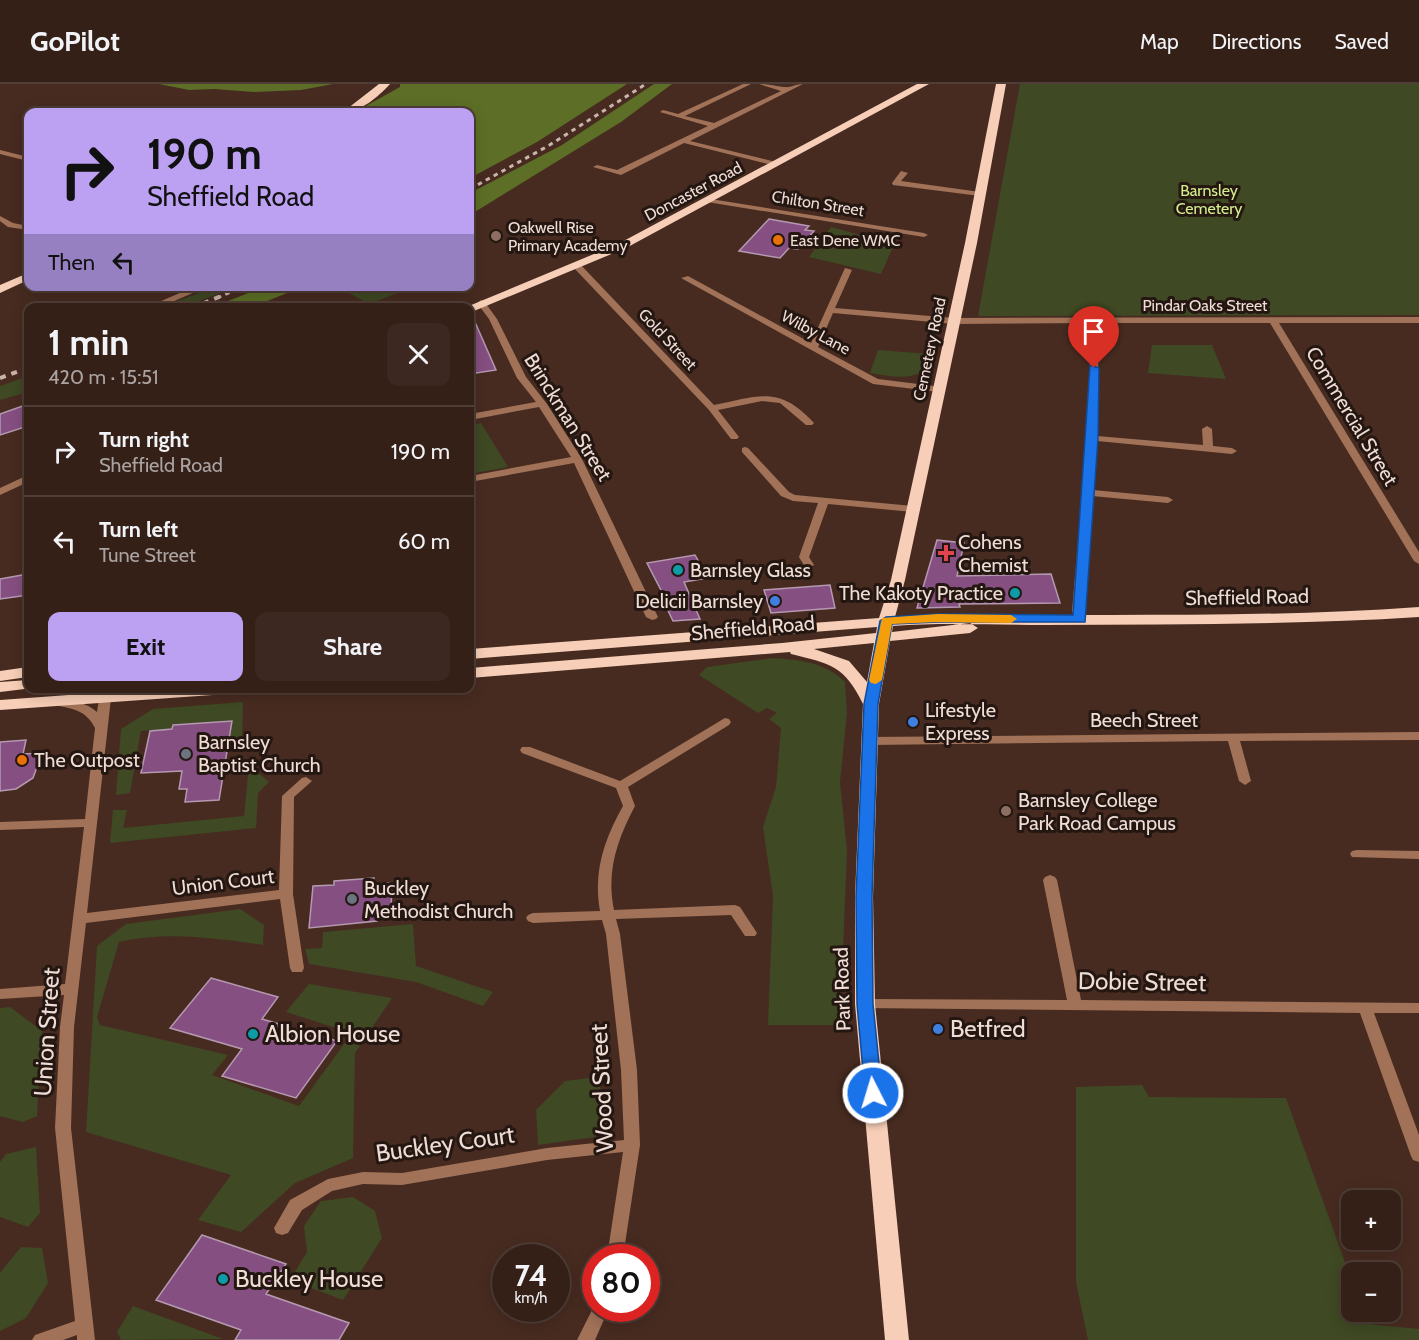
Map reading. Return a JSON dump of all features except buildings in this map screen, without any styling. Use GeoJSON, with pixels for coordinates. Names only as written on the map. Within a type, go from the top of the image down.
{"type":"FeatureCollection","features":[{"type":"Feature","properties":{"kind":"highway"},"geometry":{"type":"LineString","coordinates":[[353,108],[385,84]]}},
{"type":"Feature","properties":{"kind":"highway","name":"Doncaster Road"},"geometry":{"type":"LineString","coordinates":[[474,306],[622,246],[924,84]]}},
{"type":"Feature","properties":{"kind":"highway","name":"Cemetery Road"},"geometry":{"type":"LineString","coordinates":[[885,629],[954,321],[1001,84]]}},
{"type":"Feature","properties":{"kind":"highway"},"geometry":{"type":"LineString","coordinates":[[0,291],[24,278]]}},
{"type":"Feature","properties":{"kind":"highway","name":"Sheffield Road"},"geometry":{"type":"LineString","coordinates":[[474,654],[1040,620],[1336,616],[1419,612]]}},
{"type":"Feature","properties":{"kind":"highway","name":"Sheffield Road"},"geometry":{"type":"LineString","coordinates":[[474,673],[782,648],[885,629]]}},
{"type":"Feature","properties":{"kind":"highway","name":"Park Road"},"geometry":{"type":"LineString","coordinates":[[885,629],[871,704],[864,897],[865,1004],[897,1340]]}},
{"type":"Feature","properties":{"kind":"highway"},"geometry":{"type":"LineString","coordinates":[[782,648],[807,652],[840,662],[861,681],[871,704]]}},
{"type":"Feature","properties":{"kind":"highway"},"geometry":{"type":"LineString","coordinates":[[0,676],[24,673]]}},
{"type":"Feature","properties":{"kind":"highway"},"geometry":{"type":"LineString","coordinates":[[0,688],[24,685]]}},
{"type":"Feature","properties":{"kind":"highway"},"geometry":{"type":"LineString","coordinates":[[46,701],[57,693]]}},
{"type":"Feature","properties":{"kind":"highway"},"geometry":{"type":"LineString","coordinates":[[0,705],[105,693]]}},
{"type":"Feature","properties":{"kind":"street"},"geometry":{"type":"LineString","coordinates":[[679,116],[748,84]]}},
{"type":"Feature","properties":{"kind":"street"},"geometry":{"type":"LineString","coordinates":[[762,84],[788,90]]}},
{"type":"Feature","properties":{"kind":"street"},"geometry":{"type":"LineString","coordinates":[[597,167],[618,173],[800,84]]}},
{"type":"Feature","properties":{"kind":"street"},"geometry":{"type":"LineString","coordinates":[[663,112],[716,126]]}},
{"type":"Feature","properties":{"kind":"street"},"geometry":{"type":"LineString","coordinates":[[683,141],[773,164]]}},
{"type":"Feature","properties":{"kind":"street"},"geometry":{"type":"LineString","coordinates":[[0,152],[24,158]]}},
{"type":"Feature","properties":{"kind":"street"},"geometry":{"type":"LineString","coordinates":[[904,172],[896,183],[980,194]]}},
{"type":"Feature","properties":{"kind":"street","name":"Chilton Street"},"geometry":{"type":"LineString","coordinates":[[707,200],[924,235]]}},
{"type":"Feature","properties":{"kind":"street"},"geometry":{"type":"LineString","coordinates":[[0,219],[11,225],[24,227]]}},
{"type":"Feature","properties":{"kind":"street"},"geometry":{"type":"LineString","coordinates":[[0,230],[11,225]]}},
{"type":"Feature","properties":{"kind":"street","name":"Gold Street"},"geometry":{"type":"LineString","coordinates":[[577,266],[712,408],[734,437]]}},
{"type":"Feature","properties":{"kind":"street"},"geometry":{"type":"LineString","coordinates":[[813,348],[849,270]]}},
{"type":"Feature","properties":{"kind":"street","name":"Wilby Lane"},"geometry":{"type":"LineString","coordinates":[[685,278],[876,382],[939,389]]}},
{"type":"Feature","properties":{"kind":"street"},"geometry":{"type":"LineString","coordinates":[[162,303],[193,291]]}},
{"type":"Feature","properties":{"kind":"street","name":"Brinckman Street"},"geometry":{"type":"LineString","coordinates":[[481,303],[493,319],[522,378],[542,404],[577,459],[652,617]]}},
{"type":"Feature","properties":{"kind":"street","name":"Pindar Oaks Street"},"geometry":{"type":"LineString","coordinates":[[831,310],[954,321],[1419,320]]}},
{"type":"Feature","properties":{"kind":"street"},"geometry":{"type":"LineString","coordinates":[[1080,619],[1078,611],[1092,438],[1095,320]]}},
{"type":"Feature","properties":{"kind":"street","name":"Commercial Street"},"geometry":{"type":"LineString","coordinates":[[1273,320],[1419,561]]}},
{"type":"Feature","properties":{"kind":"street"},"geometry":{"type":"LineString","coordinates":[[712,408],[762,398],[783,401],[809,423]]}},
{"type":"Feature","properties":{"kind":"street"},"geometry":{"type":"LineString","coordinates":[[474,416],[542,404]]}},
{"type":"Feature","properties":{"kind":"street"},"geometry":{"type":"LineString","coordinates":[[1207,429],[1208,449]]}},
{"type":"Feature","properties":{"kind":"street"},"geometry":{"type":"LineString","coordinates":[[1092,438],[1232,451]]}},
{"type":"Feature","properties":{"kind":"street"},"geometry":{"type":"LineString","coordinates":[[745,450],[785,494],[794,498],[913,509]]}},
{"type":"Feature","properties":{"kind":"street"},"geometry":{"type":"LineString","coordinates":[[474,478],[577,459]]}},
{"type":"Feature","properties":{"kind":"street"},"geometry":{"type":"LineString","coordinates":[[0,492],[24,480]]}},
{"type":"Feature","properties":{"kind":"street"},"geometry":{"type":"LineString","coordinates":[[15,486],[24,485]]}},
{"type":"Feature","properties":{"kind":"street"},"geometry":{"type":"LineString","coordinates":[[1087,492],[1168,500]]}},
{"type":"Feature","properties":{"kind":"street"},"geometry":{"type":"LineString","coordinates":[[809,565],[804,557],[824,502]]}},
{"type":"Feature","properties":{"kind":"street","name":"Union Street"},"geometry":{"type":"LineString","coordinates":[[85,1333],[63,1128],[67,1027],[105,693]]}},
{"type":"Feature","properties":{"kind":"street"},"geometry":{"type":"LineString","coordinates":[[46,701],[89,709],[96,716],[101,727]]}},
{"type":"Feature","properties":{"kind":"street"},"geometry":{"type":"LineString","coordinates":[[526,750],[621,786],[725,722]]}},
{"type":"Feature","properties":{"kind":"street","name":"Beech Street"},"geometry":{"type":"LineString","coordinates":[[870,741],[1419,736]]}},
{"type":"Feature","properties":{"kind":"street"},"geometry":{"type":"LineString","coordinates":[[1233,738],[1245,781]]}},
{"type":"Feature","properties":{"kind":"street","name":"Union Court"},"geometry":{"type":"LineString","coordinates":[[79,919],[286,894],[288,796],[306,781]]}},
{"type":"Feature","properties":{"kind":"street","name":"Wood Street"},"geometry":{"type":"LineString","coordinates":[[617,1244],[632,1144],[629,1070],[613,934],[607,916],[603,874],[608,846],[629,806],[621,786]]}},
{"type":"Feature","properties":{"kind":"street"},"geometry":{"type":"LineString","coordinates":[[0,826],[90,823]]}},
{"type":"Feature","properties":{"kind":"street"},"geometry":{"type":"LineString","coordinates":[[1357,854],[1419,855]]}},
{"type":"Feature","properties":{"kind":"street"},"geometry":{"type":"LineString","coordinates":[[1050,880],[1075,1004]]}},
{"type":"Feature","properties":{"kind":"street"},"geometry":{"type":"LineString","coordinates":[[286,894],[297,968]]}},
{"type":"Feature","properties":{"kind":"street"},"geometry":{"type":"LineString","coordinates":[[533,918],[735,910],[750,933]]}},
{"type":"Feature","properties":{"kind":"street"},"geometry":{"type":"LineString","coordinates":[[0,994],[72,989]]}},
{"type":"Feature","properties":{"kind":"street","name":"Dobie Street"},"geometry":{"type":"LineString","coordinates":[[865,1004],[1419,1008]]}},
{"type":"Feature","properties":{"kind":"street"},"geometry":{"type":"LineString","coordinates":[[1365,1007],[1419,1156]]}},
{"type":"Feature","properties":{"kind":"street","name":"Buckley Court"},"geometry":{"type":"LineString","coordinates":[[282,1228],[296,1205],[328,1185],[363,1178],[402,1179],[547,1154],[632,1144]]}},
{"type":"Feature","properties":{"kind":"street"},"geometry":{"type":"LineString","coordinates":[[586,1340],[594,1322]]}},
{"type":"Feature","properties":{"kind":"street"},"geometry":{"type":"LineString","coordinates":[[41,1340],[85,1333]]}},
{"type":"Feature","properties":{"kind":"green space"},"geometry":{"type":"Polygon","coordinates":[[[159,84],[333,84],[301,90],[254,92],[189,90],[159,84]]]}},
{"type":"Feature","properties":{"kind":"green space"},"geometry":{"type":"Polygon","coordinates":[[[400,84],[627,84],[537,142],[474,176],[474,108],[362,108],[400,87],[400,84]]]}},
{"type":"Feature","properties":{"kind":"green space"},"geometry":{"type":"Polygon","coordinates":[[[654,84],[672,84],[621,122],[474,213],[474,191],[562,145],[654,84]]]}},
{"type":"Feature","properties":{"kind":"green space","name":"Barnsley Cemetery"},"geometry":{"type":"Polygon","coordinates":[[[1020,84],[1419,84],[1419,315],[978,316],[1020,84]]]}},
{"type":"Feature","properties":{"kind":"green space"},"geometry":{"type":"Polygon","coordinates":[[[831,227],[860,235],[897,238],[881,274],[809,257],[831,227]]]}},
{"type":"Feature","properties":{"kind":"green space"},"geometry":{"type":"Polygon","coordinates":[[[205,291],[227,291],[193,303],[172,303],[205,291]]]}},
{"type":"Feature","properties":{"kind":"green space"},"geometry":{"type":"Polygon","coordinates":[[[253,291],[292,291],[262,303],[223,303],[253,291]]]}},
{"type":"Feature","properties":{"kind":"green space"},"geometry":{"type":"Polygon","coordinates":[[[345,291],[403,291],[372,303],[367,303],[345,291]]]}},
{"type":"Feature","properties":{"kind":"green space"},"geometry":{"type":"Polygon","coordinates":[[[1152,345],[1212,345],[1226,379],[1148,373],[1152,345]]]}},
{"type":"Feature","properties":{"kind":"green space"},"geometry":{"type":"Polygon","coordinates":[[[878,350],[929,354],[925,370],[912,376],[891,376],[870,373],[878,350]]]}},
{"type":"Feature","properties":{"kind":"green space"},"geometry":{"type":"Polygon","coordinates":[[[24,377],[24,393],[0,400],[0,386],[24,377]]]}},
{"type":"Feature","properties":{"kind":"green space"},"geometry":{"type":"Polygon","coordinates":[[[481,423],[508,467],[474,473],[474,424],[481,423]]]}},
{"type":"Feature","properties":{"kind":"green space"},"geometry":{"type":"Polygon","coordinates":[[[773,658],[802,661],[821,666],[845,682],[847,713],[840,782],[847,851],[840,1025],[768,1025],[773,896],[763,827],[776,787],[781,728],[769,719],[777,713],[767,708],[758,713],[699,675],[707,667],[773,658]]]}},
{"type":"Feature","properties":{"kind":"green space"},"geometry":{"type":"Polygon","coordinates":[[[243,702],[242,741],[228,742],[231,721],[173,724],[172,729],[141,731],[130,793],[116,795],[121,729],[153,709],[243,702]]]}},
{"type":"Feature","properties":{"kind":"green space"},"geometry":{"type":"Polygon","coordinates":[[[249,765],[269,782],[258,793],[256,828],[110,843],[113,810],[127,810],[123,828],[244,816],[249,765]]]}},
{"type":"Feature","properties":{"kind":"green space"},"geometry":{"type":"Polygon","coordinates":[[[240,909],[264,925],[263,945],[174,936],[119,942],[97,1017],[100,1025],[228,1055],[212,1075],[299,1106],[352,1033],[286,1012],[309,984],[392,998],[355,1053],[353,1158],[295,1183],[241,1232],[198,1220],[231,1175],[86,1132],[97,946],[126,924],[240,909]]]}},
{"type":"Feature","properties":{"kind":"green space"},"geometry":{"type":"Polygon","coordinates":[[[413,924],[416,966],[493,992],[483,1006],[416,982],[309,964],[305,949],[322,948],[323,932],[413,924]]]}},
{"type":"Feature","properties":{"kind":"green space"},"geometry":{"type":"Polygon","coordinates":[[[10,1007],[42,1031],[37,1116],[23,1122],[0,1116],[0,1008],[10,1007]]]}},
{"type":"Feature","properties":{"kind":"green space"},"geometry":{"type":"Polygon","coordinates":[[[598,1077],[608,1126],[595,1137],[538,1145],[536,1110],[565,1081],[598,1077]]]}},
{"type":"Feature","properties":{"kind":"green space"},"geometry":{"type":"Polygon","coordinates":[[[1142,1085],[1149,1097],[1286,1098],[1345,1262],[1341,1262],[1341,1322],[1367,1322],[1368,1324],[1419,1329],[1419,1340],[1088,1340],[1076,1282],[1076,1087],[1142,1085]]]}},
{"type":"Feature","properties":{"kind":"green space"},"geometry":{"type":"Polygon","coordinates":[[[36,1147],[40,1213],[28,1227],[0,1217],[0,1162],[6,1154],[36,1147]]]}},
{"type":"Feature","properties":{"kind":"green space"},"geometry":{"type":"Polygon","coordinates":[[[353,1197],[375,1211],[382,1238],[343,1300],[290,1280],[307,1252],[304,1226],[321,1201],[353,1197]]]}},
{"type":"Feature","properties":{"kind":"green space"},"geometry":{"type":"Polygon","coordinates":[[[21,1247],[42,1248],[48,1283],[26,1318],[0,1331],[0,1273],[21,1247]]]}},
{"type":"Feature","properties":{"kind":"green space"},"geometry":{"type":"Polygon","coordinates":[[[133,1306],[223,1339],[121,1340],[117,1332],[133,1306]]]}},
{"type":"Feature","properties":{"kind":"railway"},"geometry":{"type":"LineString","coordinates":[[474,187],[548,146],[646,84]]}},
{"type":"Feature","properties":{"kind":"railway"},"geometry":{"type":"LineString","coordinates":[[217,298],[233,291]]}},
{"type":"Feature","properties":{"kind":"railway"},"geometry":{"type":"LineString","coordinates":[[204,303],[221,296]]}},
{"type":"Feature","properties":{"kind":"railway"},"geometry":{"type":"LineString","coordinates":[[0,378],[24,369]]}},
{"type":"Feature","properties":{"kind":"slow traffic"},"geometry":{"type":"LineString","coordinates":[[876,680],[886,621],[938,618],[1011,619]]}},
{"type":"Feature","properties":{"kind":"place","name":"Oakwell Rise Primary Academy"},"geometry":{"type":"Point","coordinates":[496,236]}},
{"type":"Feature","properties":{"kind":"place","name":"East Dene WMC"},"geometry":{"type":"Point","coordinates":[778,240]}},
{"type":"Feature","properties":{"kind":"place","name":"Cohens Chemist"},"geometry":{"type":"Point","coordinates":[946,553]}},
{"type":"Feature","properties":{"kind":"place","name":"Barnsley Glass"},"geometry":{"type":"Point","coordinates":[678,570]}},
{"type":"Feature","properties":{"kind":"place","name":"The Kakoty Practice"},"geometry":{"type":"Point","coordinates":[1015,593]}},
{"type":"Feature","properties":{"kind":"place","name":"Delicii Barnsley"},"geometry":{"type":"Point","coordinates":[775,601]}},
{"type":"Feature","properties":{"kind":"place","name":"Lifestyle Express"},"geometry":{"type":"Point","coordinates":[913,722]}},
{"type":"Feature","properties":{"kind":"place","name":"Barnsley Baptist Church"},"geometry":{"type":"Point","coordinates":[186,754]}},
{"type":"Feature","properties":{"kind":"place","name":"The Outpost"},"geometry":{"type":"Point","coordinates":[22,760]}},
{"type":"Feature","properties":{"kind":"place","name":"Barnsley College Park Road Campus"},"geometry":{"type":"Point","coordinates":[1006,811]}},
{"type":"Feature","properties":{"kind":"place","name":"Buckley Methodist Church"},"geometry":{"type":"Point","coordinates":[352,899]}},
{"type":"Feature","properties":{"kind":"place","name":"Betfred"},"geometry":{"type":"Point","coordinates":[938,1029]}},
{"type":"Feature","properties":{"kind":"place","name":"Albion House"},"geometry":{"type":"Point","coordinates":[253,1034]}},
{"type":"Feature","properties":{"kind":"place","name":"Buckley House"},"geometry":{"type":"Point","coordinates":[223,1279]}},
{"type":"Feature","properties":{"kind":"route"},"geometry":{"type":"LineString","coordinates":[[873,1093],[865,1004],[866,812],[871,704],[886,621],[938,618],[1080,619],[1078,611],[1092,438],[1094,368]]}}]}
